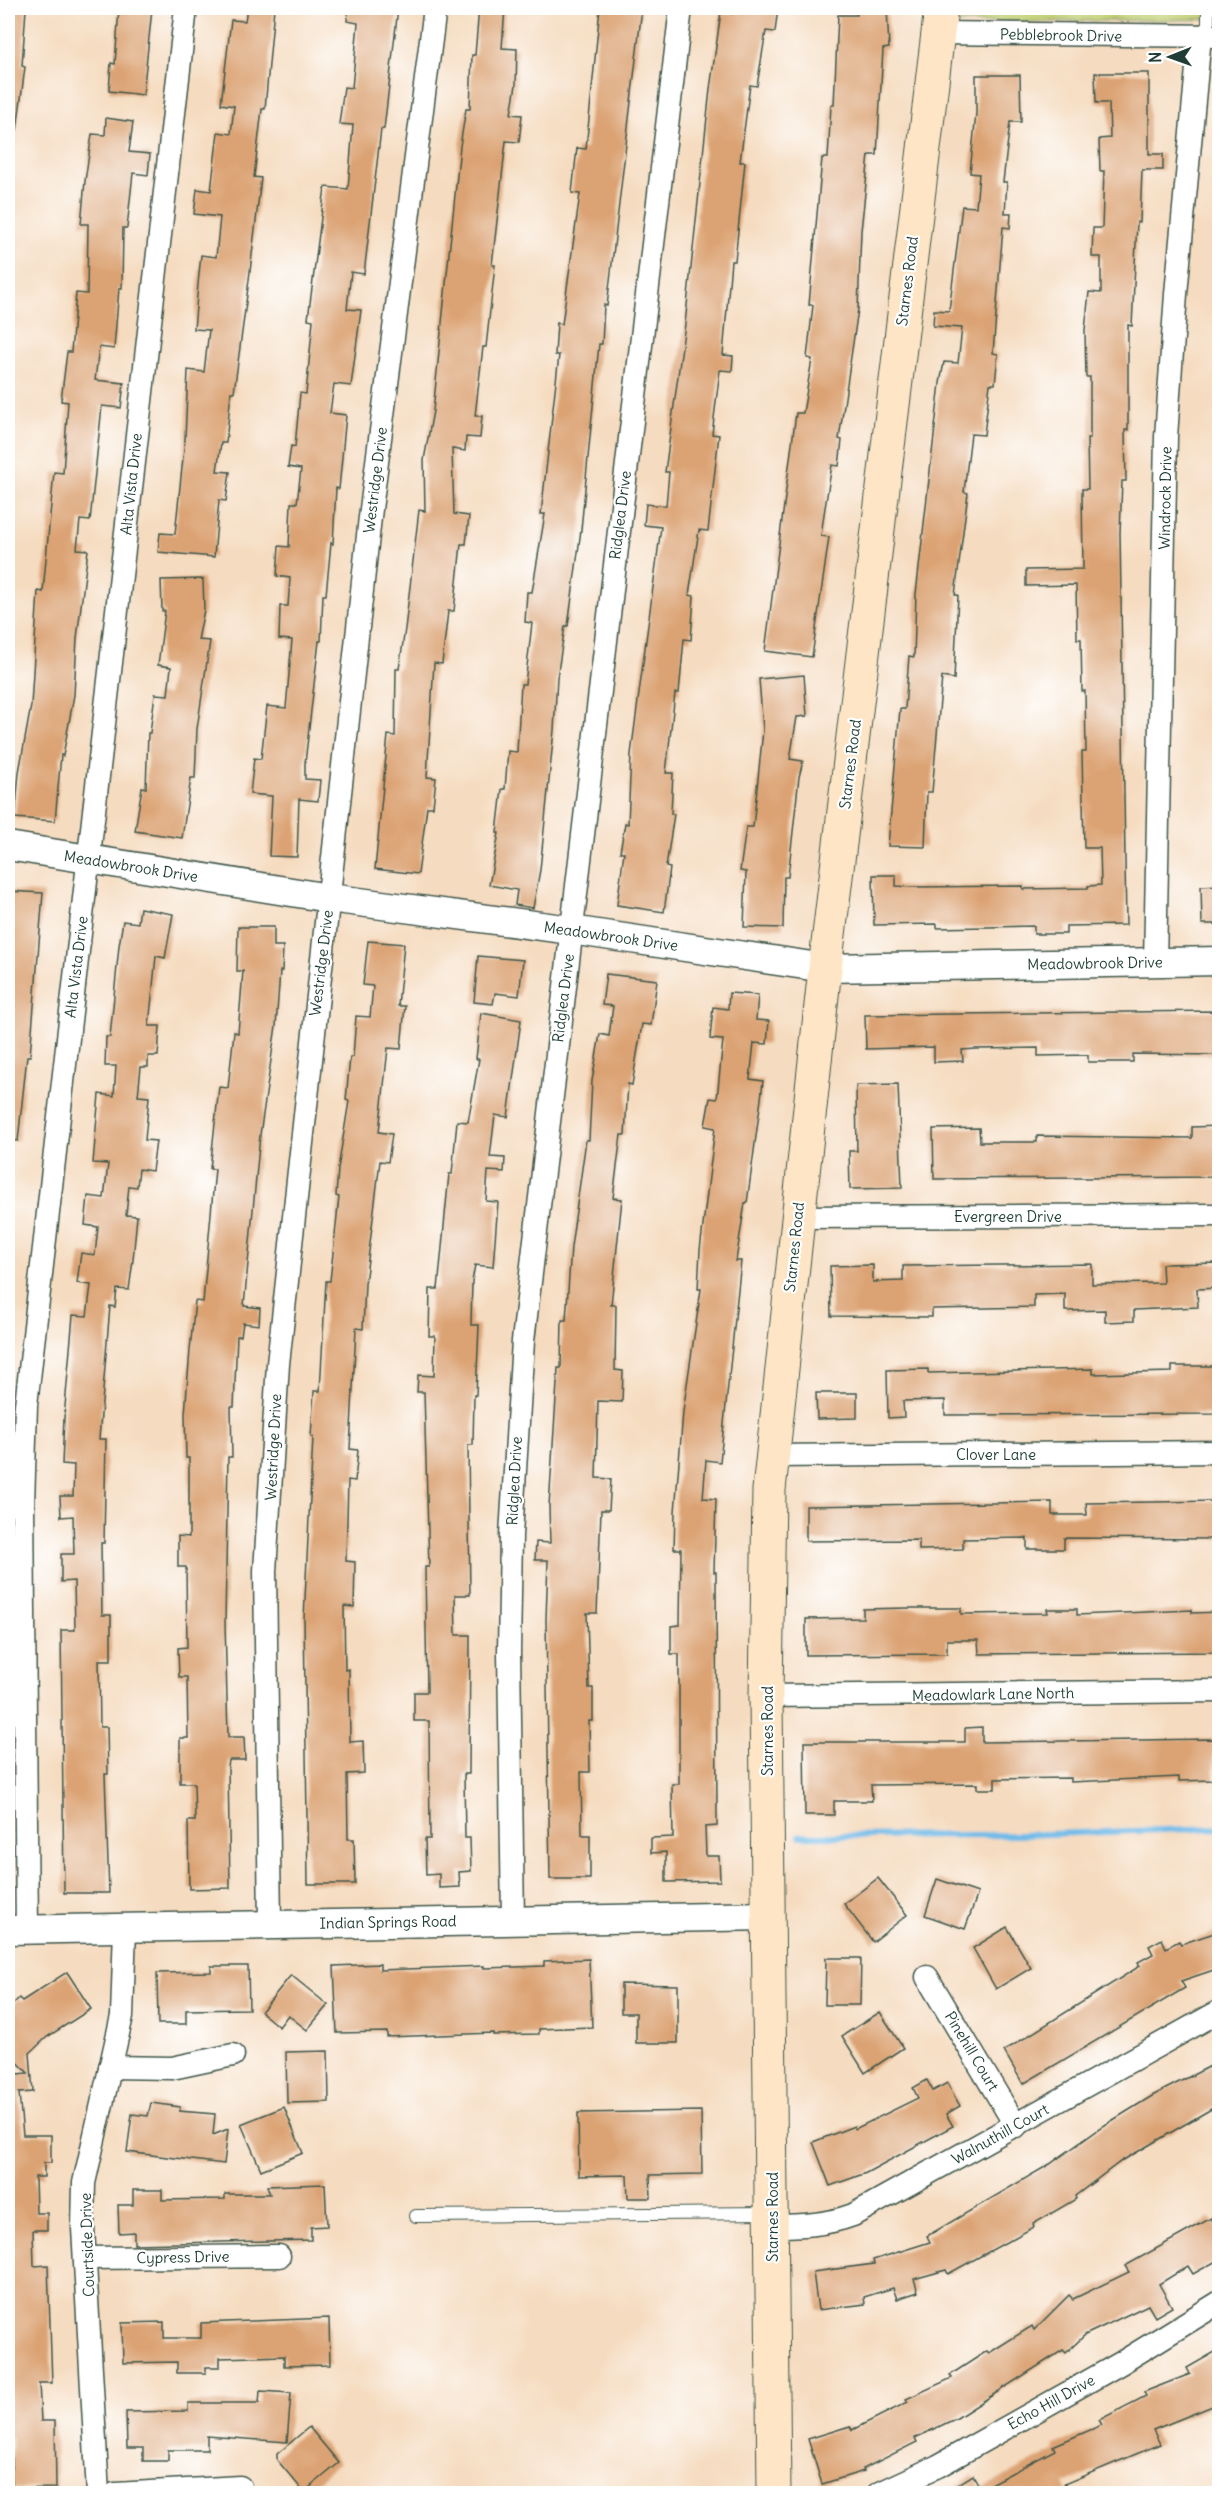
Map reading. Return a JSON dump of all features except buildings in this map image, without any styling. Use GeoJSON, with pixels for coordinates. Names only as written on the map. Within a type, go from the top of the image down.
{"type":"FeatureCollection","features":[{"type":"Feature","properties":{"kind":"main road","name":"Starnes Road"},"geometry":{"type":"LineString","coordinates":[[774,2493],[766,1696],[769,1490],[825,968],[940,20]]}},
{"type":"Feature","properties":{"kind":"street","name":"Alta Vista Drive"},"geometry":{"type":"LineString","coordinates":[[17,1930],[26,1405],[186,8]]}},
{"type":"Feature","properties":{"kind":"street","name":"Westridge Drive"},"geometry":{"type":"LineString","coordinates":[[270,1923],[266,1559],[278,1364],[370,517],[435,8]]}},
{"type":"Feature","properties":{"kind":"street","name":"Ridglea Drive"},"geometry":{"type":"LineString","coordinates":[[513,1921],[509,1652],[517,1425],[523,1341],[681,8]]}},
{"type":"Feature","properties":{"kind":"street","name":"Pebblebrook Drive"},"geometry":{"type":"LineString","coordinates":[[940,20],[1209,36]]}},
{"type":"Feature","properties":{"kind":"street","name":"Windrock Drive"},"geometry":{"type":"LineString","coordinates":[[1155,962],[1166,437],[1176,294],[1209,36]]}},
{"type":"Feature","properties":{"kind":"street","name":"Meadowbrook Drive"},"geometry":{"type":"LineString","coordinates":[[8,846],[329,898],[571,930],[825,968],[1220,961]]}},
{"type":"Feature","properties":{"kind":"street","name":"Evergreen Drive"},"geometry":{"type":"LineString","coordinates":[[797,1217],[1220,1215]]}},
{"type":"Feature","properties":{"kind":"street","name":"Clover Lane"},"geometry":{"type":"LineString","coordinates":[[772,1456],[1220,1452]]}},
{"type":"Feature","properties":{"kind":"street","name":"Meadowlark Lane North"},"geometry":{"type":"LineString","coordinates":[[766,1696],[1220,1691]]}},
{"type":"Feature","properties":{"kind":"street","name":"Indian Springs Road"},"geometry":{"type":"LineString","coordinates":[[17,1930],[270,1923],[769,1916]]}},
{"type":"Feature","properties":{"kind":"street","name":"Courtside Drive"},"geometry":{"type":"LineString","coordinates":[[98,2493],[83,2228],[84,2183],[122,2016],[125,1928]]}},
{"type":"Feature","properties":{"kind":"street","name":"Pinehill Court"},"geometry":{"type":"LineString","coordinates":[[927,1977],[1016,2126]]}},
{"type":"Feature","properties":{"kind":"street","name":"Walnuthill Court"},"geometry":{"type":"LineString","coordinates":[[772,2220],[809,2226],[837,2221],[853,2215],[1220,2011]]}},
{"type":"Feature","properties":{"kind":"street"},"geometry":{"type":"LineString","coordinates":[[110,2067],[172,2068],[233,2055]]}},
{"type":"Feature","properties":{"kind":"street","name":"Cypress Drive"},"geometry":{"type":"LineString","coordinates":[[86,2258],[279,2256]]}},
{"type":"Feature","properties":{"kind":"street","name":"Echo Hill Drive"},"geometry":{"type":"LineString","coordinates":[[878,2493],[938,2466],[1121,2363],[1220,2302]]}},
{"type":"Feature","properties":{"kind":"street"},"geometry":{"type":"LineString","coordinates":[[115,2493],[240,2487]]}},
{"type":"Feature","properties":{"kind":"lane"},"geometry":{"type":"LineString","coordinates":[[1208,8],[1209,36]]}},
{"type":"Feature","properties":{"kind":"lane"},"geometry":{"type":"LineString","coordinates":[[416,2216],[772,2220]]}},
{"type":"Feature","properties":{"kind":"green space"},"geometry":{"type":"Polygon","coordinates":[[[958,8],[1219,8],[1219,19],[957,23],[958,8]]]}},
{"type":"Feature","properties":{"kind":"waterway"},"geometry":{"type":"LineString","coordinates":[[800,1836],[1020,1835],[1220,1828]]}}]}
